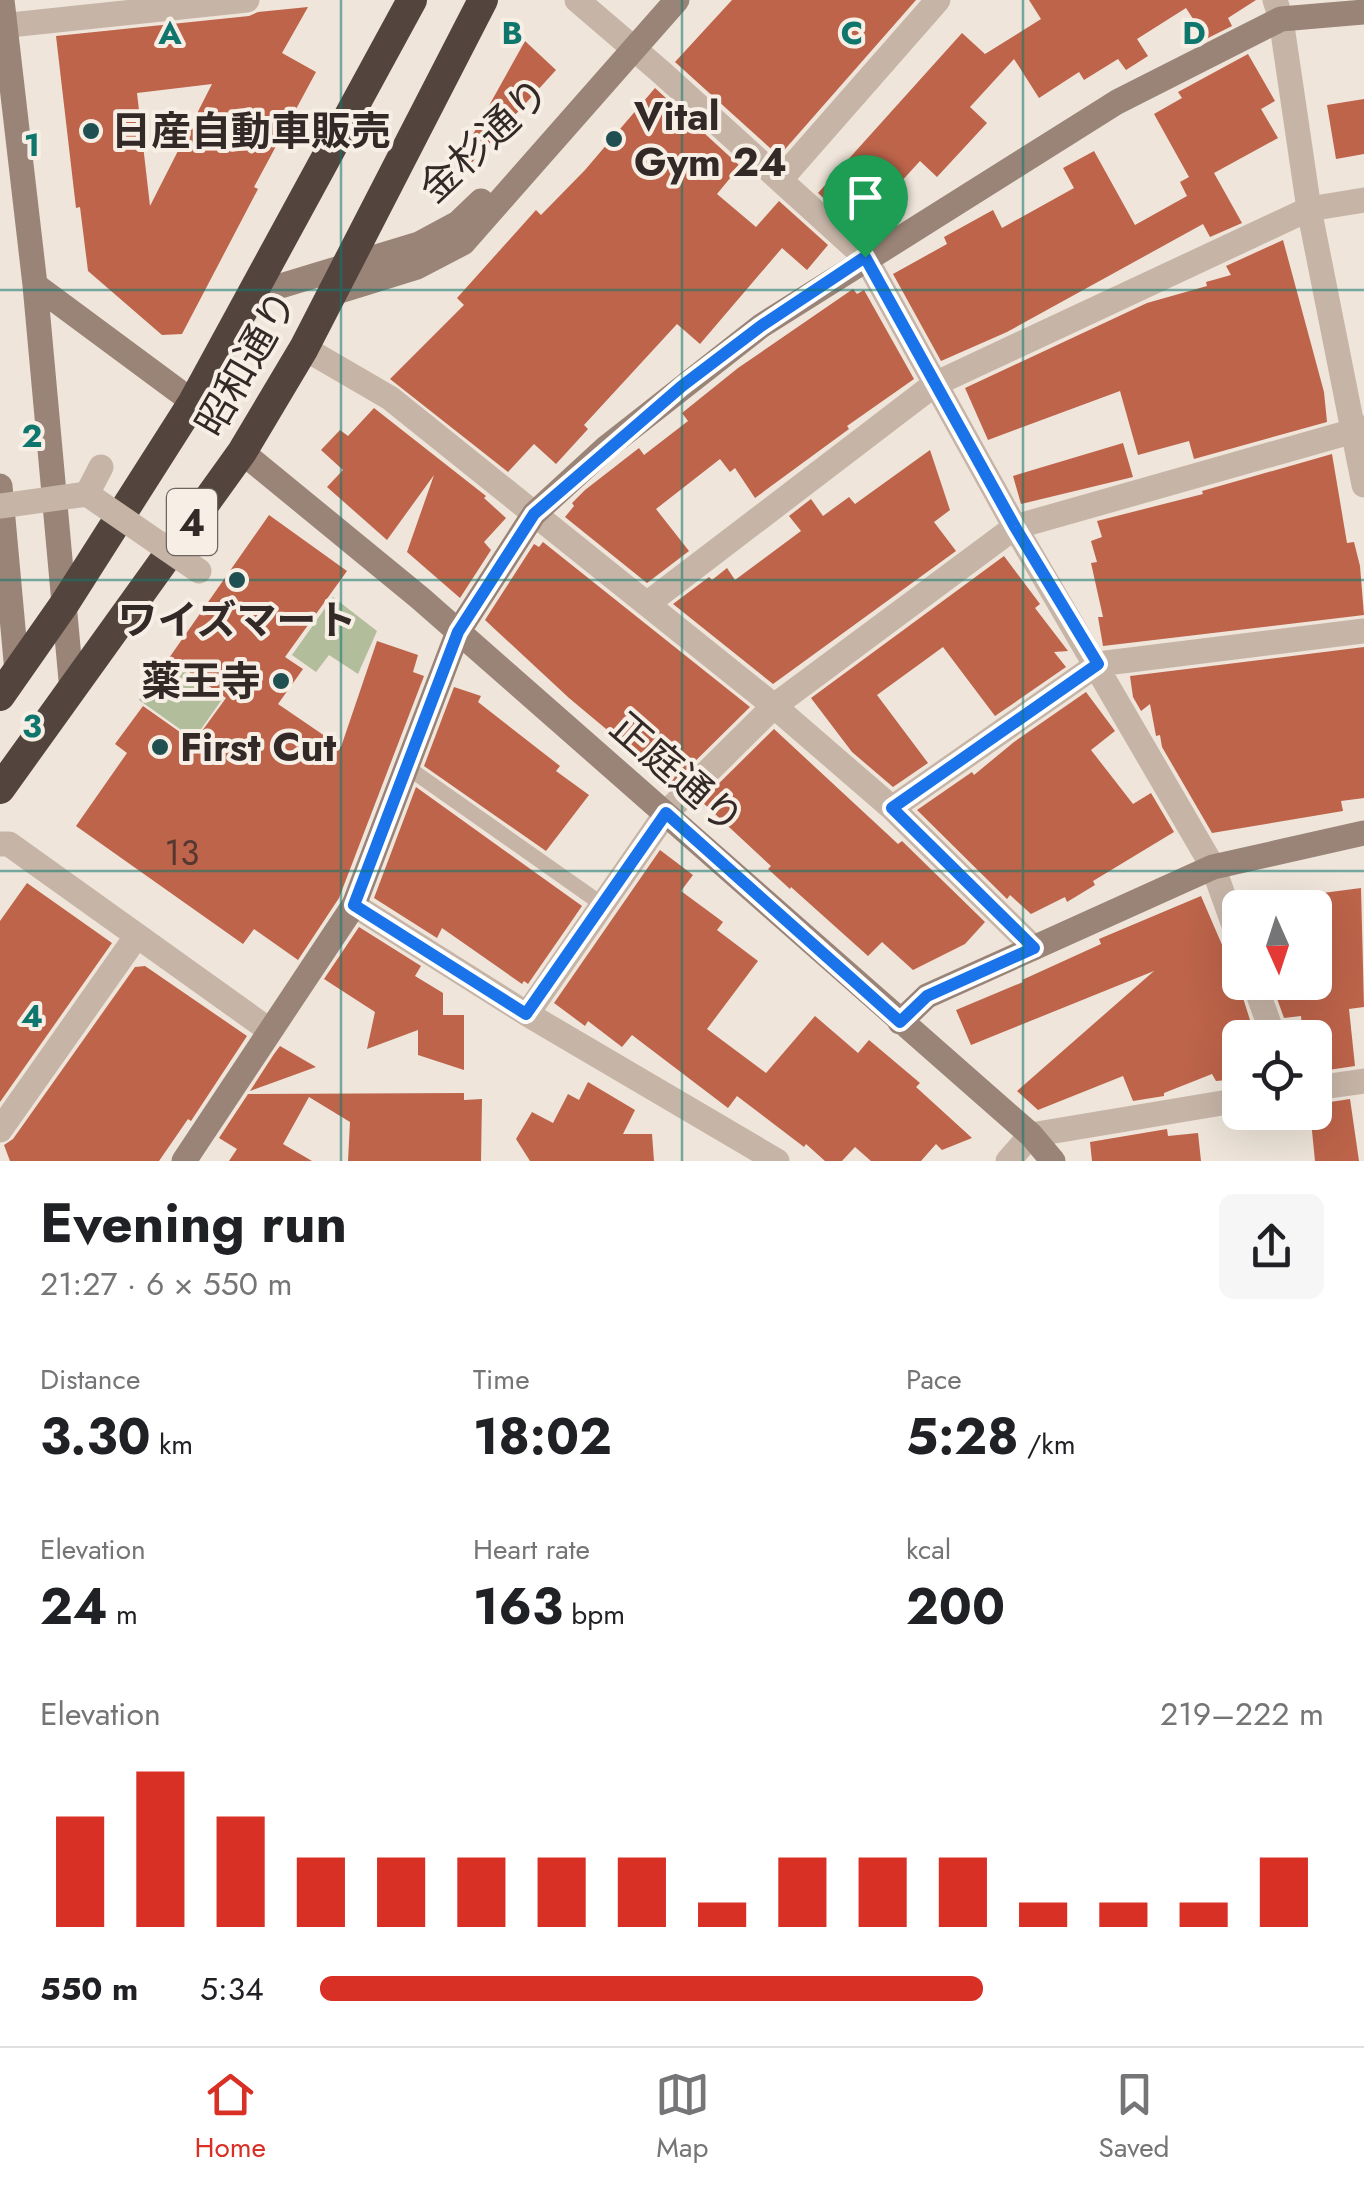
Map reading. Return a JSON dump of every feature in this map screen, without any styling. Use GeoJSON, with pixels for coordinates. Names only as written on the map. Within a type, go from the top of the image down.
{"type":"FeatureCollection","features":[{"type":"Feature","properties":{"kind":"highway","name":"昭和通り"},"geometry":{"type":"LineString","coordinates":[[8,684],[65,603],[193,402],[412,0]]}},
{"type":"Feature","properties":{"kind":"highway","name":"昭和通り"},"geometry":{"type":"LineString","coordinates":[[0,789],[242,452],[304,348],[484,0]]}},
{"type":"Feature","properties":{"kind":"street"},"geometry":{"type":"LineString","coordinates":[[72,691],[35,285],[2,17],[247,0]]}},
{"type":"Feature","properties":{"kind":"street"},"geometry":{"type":"LineString","coordinates":[[576,0],[865,257],[1015,527],[1213,866],[1222,891]]}},
{"type":"Feature","properties":{"kind":"street","name":"金杉通り"},"geometry":{"type":"LineString","coordinates":[[254,294],[339,280],[458,224],[634,50],[677,0]]}},
{"type":"Feature","properties":{"kind":"street"},"geometry":{"type":"LineString","coordinates":[[781,179],[938,0]]}},
{"type":"Feature","properties":{"kind":"street"},"geometry":{"type":"LineString","coordinates":[[1278,9],[1309,209],[1359,429],[1364,484]]}},
{"type":"Feature","properties":{"kind":"street"},"geometry":{"type":"LineString","coordinates":[[184,1161],[354,905],[458,632],[534,514],[682,386],[761,326],[1116,102],[1278,9],[1364,12]]}},
{"type":"Feature","properties":{"kind":"street"},"geometry":{"type":"LineString","coordinates":[[647,604],[935,384],[1309,209],[1364,200]]}},
{"type":"Feature","properties":{"kind":"street"},"geometry":{"type":"LineString","coordinates":[[35,285],[193,402]]}},
{"type":"Feature","properties":{"kind":"street"},"geometry":{"type":"LineString","coordinates":[[304,348],[390,398],[774,706],[892,808],[1034,948]]}},
{"type":"Feature","properties":{"kind":"street"},"geometry":{"type":"LineString","coordinates":[[526,1014],[666,813],[774,706],[1015,527],[1359,429]]}},
{"type":"Feature","properties":{"kind":"street","name":"正庭通り"},"geometry":{"type":"LineString","coordinates":[[242,452],[295,493],[666,813],[1031,1134],[1052,1161]]}},
{"type":"Feature","properties":{"kind":"street"},"geometry":{"type":"LineString","coordinates":[[87,494],[101,467]]}},
{"type":"Feature","properties":{"kind":"street"},"geometry":{"type":"LineString","coordinates":[[0,486],[8,684]]}},
{"type":"Feature","properties":{"kind":"street"},"geometry":{"type":"LineString","coordinates":[[0,506],[87,494],[194,578]]}},
{"type":"Feature","properties":{"kind":"street"},"geometry":{"type":"LineString","coordinates":[[892,808],[1098,664],[1364,631]]}},
{"type":"Feature","properties":{"kind":"street"},"geometry":{"type":"LineString","coordinates":[[900,1022],[927,996],[1213,866],[1364,833]]}},
{"type":"Feature","properties":{"kind":"street"},"geometry":{"type":"LineString","coordinates":[[0,844],[9,844],[269,1030]]}},
{"type":"Feature","properties":{"kind":"street"},"geometry":{"type":"LineString","coordinates":[[354,905],[526,1014],[777,1161]]}},
{"type":"Feature","properties":{"kind":"street"},"geometry":{"type":"LineString","coordinates":[[0,1130],[136,937]]}},
{"type":"Feature","properties":{"kind":"street"},"geometry":{"type":"LineString","coordinates":[[1332,1086],[1364,1081]]}},
{"type":"Feature","properties":{"kind":"street"},"geometry":{"type":"LineString","coordinates":[[1008,1161],[1031,1134],[1222,1103]]}},
{"type":"Feature","properties":{"kind":"lane"},"geometry":{"type":"LineString","coordinates":[[407,767],[603,904]]}},
{"type":"Feature","properties":{"kind":"green space"},"geometry":{"type":"Polygon","coordinates":[[[333,597],[377,631],[358,674],[329,655],[316,672],[292,655],[333,597]]]}},
{"type":"Feature","properties":{"kind":"green space"},"geometry":{"type":"Polygon","coordinates":[[[168,660],[223,698],[194,739],[139,700],[168,660]]]}},
{"type":"Feature","properties":{"kind":"building"},"geometry":{"type":"Polygon","coordinates":[[[732,0],[916,0],[779,156],[675,62],[732,0]]]}},
{"type":"Feature","properties":{"kind":"building"},"geometry":{"type":"Polygon","coordinates":[[[1029,0],[1256,0],[1228,18],[1232,26],[1206,39],[1186,8],[1137,39],[1148,56],[1126,70],[1118,59],[1084,80],[1079,72],[1039,98],[1014,59],[970,107],[987,123],[937,177],[920,161],[887,197],[880,191],[849,221],[818,193],[962,33],[985,54],[1041,19],[1029,0]]]}},
{"type":"Feature","properties":{"kind":"building"},"geometry":{"type":"Polygon","coordinates":[[[308,7],[282,53],[316,72],[182,334],[162,335],[88,271],[80,207],[76,208],[56,36],[308,7]],[[212,84],[137,93],[150,206],[212,84]]]}},
{"type":"Feature","properties":{"kind":"building"},"geometry":{"type":"Polygon","coordinates":[[[525,41],[556,70],[466,169],[457,163],[525,41]]]}},
{"type":"Feature","properties":{"kind":"building"},"geometry":{"type":"Polygon","coordinates":[[[1248,54],[1275,101],[1261,109],[1278,138],[1214,173],[1242,223],[1210,237],[1203,224],[1007,332],[941,361],[893,274],[947,244],[944,237],[993,210],[1002,228],[1074,188],[1063,168],[1094,151],[1135,225],[1187,196],[1180,182],[1189,177],[1154,114],[1182,98],[1178,92],[1248,54]]]}},
{"type":"Feature","properties":{"kind":"building"},"geometry":{"type":"Polygon","coordinates":[[[655,88],[740,166],[717,194],[756,227],[779,201],[828,245],[807,270],[782,248],[700,344],[677,324],[584,425],[588,429],[556,464],[534,444],[508,472],[390,379],[464,305],[457,298],[536,210],[541,215],[585,170],[655,88]]]}},
{"type":"Feature","properties":{"kind":"building"},"geometry":{"type":"Polygon","coordinates":[[[1364,99],[1364,154],[1336,159],[1327,105],[1364,99]]]}},
{"type":"Feature","properties":{"kind":"building"},"geometry":{"type":"Polygon","coordinates":[[[1283,240],[1324,392],[1327,422],[1194,459],[1189,441],[1138,455],[1120,391],[988,440],[965,388],[1147,303],[1231,275],[1226,266],[1283,240]]]}},
{"type":"Feature","properties":{"kind":"building"},"geometry":{"type":"Polygon","coordinates":[[[853,289],[857,294],[864,290],[914,379],[755,498],[735,468],[730,472],[720,459],[656,509],[689,551],[647,583],[565,517],[585,490],[639,448],[644,455],[688,421],[682,413],[738,368],[853,289]]]}},
{"type":"Feature","properties":{"kind":"building"},"geometry":{"type":"Polygon","coordinates":[[[374,408],[486,496],[506,518],[484,542],[491,550],[460,598],[407,552],[434,475],[387,540],[327,487],[343,470],[321,450],[340,430],[348,436],[374,408]]]}},
{"type":"Feature","properties":{"kind":"building"},"geometry":{"type":"Polygon","coordinates":[[[1123,443],[1133,477],[1021,504],[1013,476],[1123,443]]]}},
{"type":"Feature","properties":{"kind":"building"},"geometry":{"type":"Polygon","coordinates":[[[930,450],[950,510],[934,522],[956,551],[773,684],[673,604],[727,568],[735,580],[801,531],[789,516],[811,499],[823,516],[849,497],[855,504],[930,450]]]}},
{"type":"Feature","properties":{"kind":"building"},"geometry":{"type":"Polygon","coordinates":[[[1332,454],[1347,543],[1354,542],[1360,566],[1364,615],[1103,646],[1098,617],[1103,617],[1091,563],[1097,562],[1091,541],[1102,537],[1097,521],[1203,494],[1202,491],[1332,454]]]}},
{"type":"Feature","properties":{"kind":"building"},"geometry":{"type":"Polygon","coordinates":[[[269,515],[347,571],[285,657],[303,669],[278,704],[341,747],[377,641],[418,655],[413,672],[424,676],[339,898],[298,960],[254,929],[243,944],[76,826],[127,753],[115,744],[143,706],[194,742],[226,698],[169,658],[269,515]]]}},
{"type":"Feature","properties":{"kind":"building"},"geometry":{"type":"Polygon","coordinates":[[[543,542],[750,707],[672,784],[569,698],[485,620],[534,544],[539,547],[543,542]]]}},
{"type":"Feature","properties":{"kind":"building"},"geometry":{"type":"Polygon","coordinates":[[[1004,556],[1040,604],[1035,608],[1068,651],[1054,652],[1066,667],[995,716],[943,647],[877,695],[928,763],[893,787],[852,752],[811,698],[1004,556]]]}},
{"type":"Feature","properties":{"kind":"building"},"geometry":{"type":"Polygon","coordinates":[[[1364,647],[1364,798],[1341,801],[1343,811],[1212,833],[1162,747],[1160,735],[1156,736],[1150,704],[1141,711],[1133,697],[1130,676],[1364,647]]]}},
{"type":"Feature","properties":{"kind":"building"},"geometry":{"type":"Polygon","coordinates":[[[454,687],[481,696],[478,702],[560,766],[556,771],[589,795],[546,851],[424,766],[454,687]]]}},
{"type":"Feature","properties":{"kind":"building"},"geometry":{"type":"Polygon","coordinates":[[[1086,692],[1115,731],[1091,750],[1133,804],[1151,793],[1174,832],[1093,881],[1095,885],[1067,902],[1065,897],[1031,914],[1010,895],[1007,899],[917,810],[972,772],[974,775],[1086,692]]]}},
{"type":"Feature","properties":{"kind":"building"},"geometry":{"type":"Polygon","coordinates":[[[774,729],[898,844],[902,841],[985,922],[965,944],[913,970],[882,942],[868,956],[768,869],[771,866],[701,801],[774,729]]]}},
{"type":"Feature","properties":{"kind":"building"},"geometry":{"type":"Polygon","coordinates":[[[416,787],[582,906],[528,984],[522,984],[442,928],[437,938],[374,898],[416,787]]]}},
{"type":"Feature","properties":{"kind":"building"},"geometry":{"type":"Polygon","coordinates":[[[660,850],[693,875],[681,891],[723,922],[717,930],[758,961],[707,1029],[766,1073],[815,1016],[858,1053],[869,1040],[920,1083],[916,1087],[972,1138],[942,1150],[936,1144],[921,1161],[871,1161],[855,1147],[842,1161],[825,1161],[737,1096],[728,1108],[632,1035],[622,1047],[588,1021],[585,1026],[554,1003],[660,850]]]}},
{"type":"Feature","properties":{"kind":"building"},"geometry":{"type":"Polygon","coordinates":[[[27,883],[112,943],[0,1102],[0,921],[27,883]]]}},
{"type":"Feature","properties":{"kind":"building"},"geometry":{"type":"Polygon","coordinates":[[[1361,888],[1364,1007],[1349,1009],[1355,1066],[1332,1069],[1332,1020],[1284,1018],[1278,1000],[1332,1000],[1332,892],[1361,888]]]}},
{"type":"Feature","properties":{"kind":"building"},"geometry":{"type":"Polygon","coordinates":[[[1201,896],[1222,945],[1222,1000],[1244,1000],[1250,1020],[1222,1020],[1222,1080],[1216,1081],[1212,1074],[1164,1096],[1133,1101],[1123,1076],[1038,1110],[1017,1091],[1154,971],[971,1045],[956,1010],[1101,944],[1099,939],[1201,896]]]}},
{"type":"Feature","properties":{"kind":"building"},"geometry":{"type":"Polygon","coordinates":[[[359,927],[421,966],[415,976],[443,993],[443,1015],[464,1015],[464,1070],[418,1055],[418,1030],[367,1049],[375,1012],[324,979],[359,927]]]}},
{"type":"Feature","properties":{"kind":"building"},"geometry":{"type":"Polygon","coordinates":[[[145,966],[247,1036],[191,1121],[188,1119],[159,1161],[10,1161],[4,1145],[13,1139],[135,967],[145,966]]]}},
{"type":"Feature","properties":{"kind":"building"},"geometry":{"type":"Polygon","coordinates":[[[280,1046],[316,1067],[250,1091],[274,1054],[280,1046]]]}},
{"type":"Feature","properties":{"kind":"building"},"geometry":{"type":"Polygon","coordinates":[[[588,1082],[635,1110],[623,1134],[652,1134],[654,1161],[530,1161],[516,1139],[532,1112],[553,1123],[568,1094],[579,1100],[588,1082]]]}},
{"type":"Feature","properties":{"kind":"building"},"geometry":{"type":"Polygon","coordinates":[[[464,1093],[464,1100],[482,1099],[481,1161],[348,1161],[350,1122],[309,1097],[283,1144],[312,1161],[229,1161],[237,1149],[219,1138],[248,1094],[464,1093]]]}},
{"type":"Feature","properties":{"kind":"building"},"geometry":{"type":"Polygon","coordinates":[[[1350,1099],[1359,1161],[1315,1161],[1312,1130],[1332,1130],[1332,1102],[1350,1099]]]}},
{"type":"Feature","properties":{"kind":"building"},"geometry":{"type":"Polygon","coordinates":[[[1167,1129],[1168,1136],[1198,1133],[1201,1161],[1092,1161],[1090,1142],[1167,1129]]]}},
{"type":"Feature","properties":{"kind":"place","name":"日産自動車販売"},"geometry":{"type":"Point","coordinates":[91,131]}},
{"type":"Feature","properties":{"kind":"place","name":"Vital Gym 24"},"geometry":{"type":"Point","coordinates":[614,139]}},
{"type":"Feature","properties":{"kind":"place","name":"ワイズマート"},"geometry":{"type":"Point","coordinates":[237,580]}},
{"type":"Feature","properties":{"kind":"place","name":"薬王寺"},"geometry":{"type":"Point","coordinates":[281,681]}},
{"type":"Feature","properties":{"kind":"place","name":"First Cut"},"geometry":{"type":"Point","coordinates":[160,747]}},
{"type":"Feature","properties":{"kind":"route"},"geometry":{"type":"LineString","coordinates":[[865,257],[1015,527],[1098,664],[892,808],[1034,948],[927,996],[900,1022],[666,813],[526,1014],[354,905],[458,632],[534,514],[682,386],[761,326],[865,257]]}}]}
